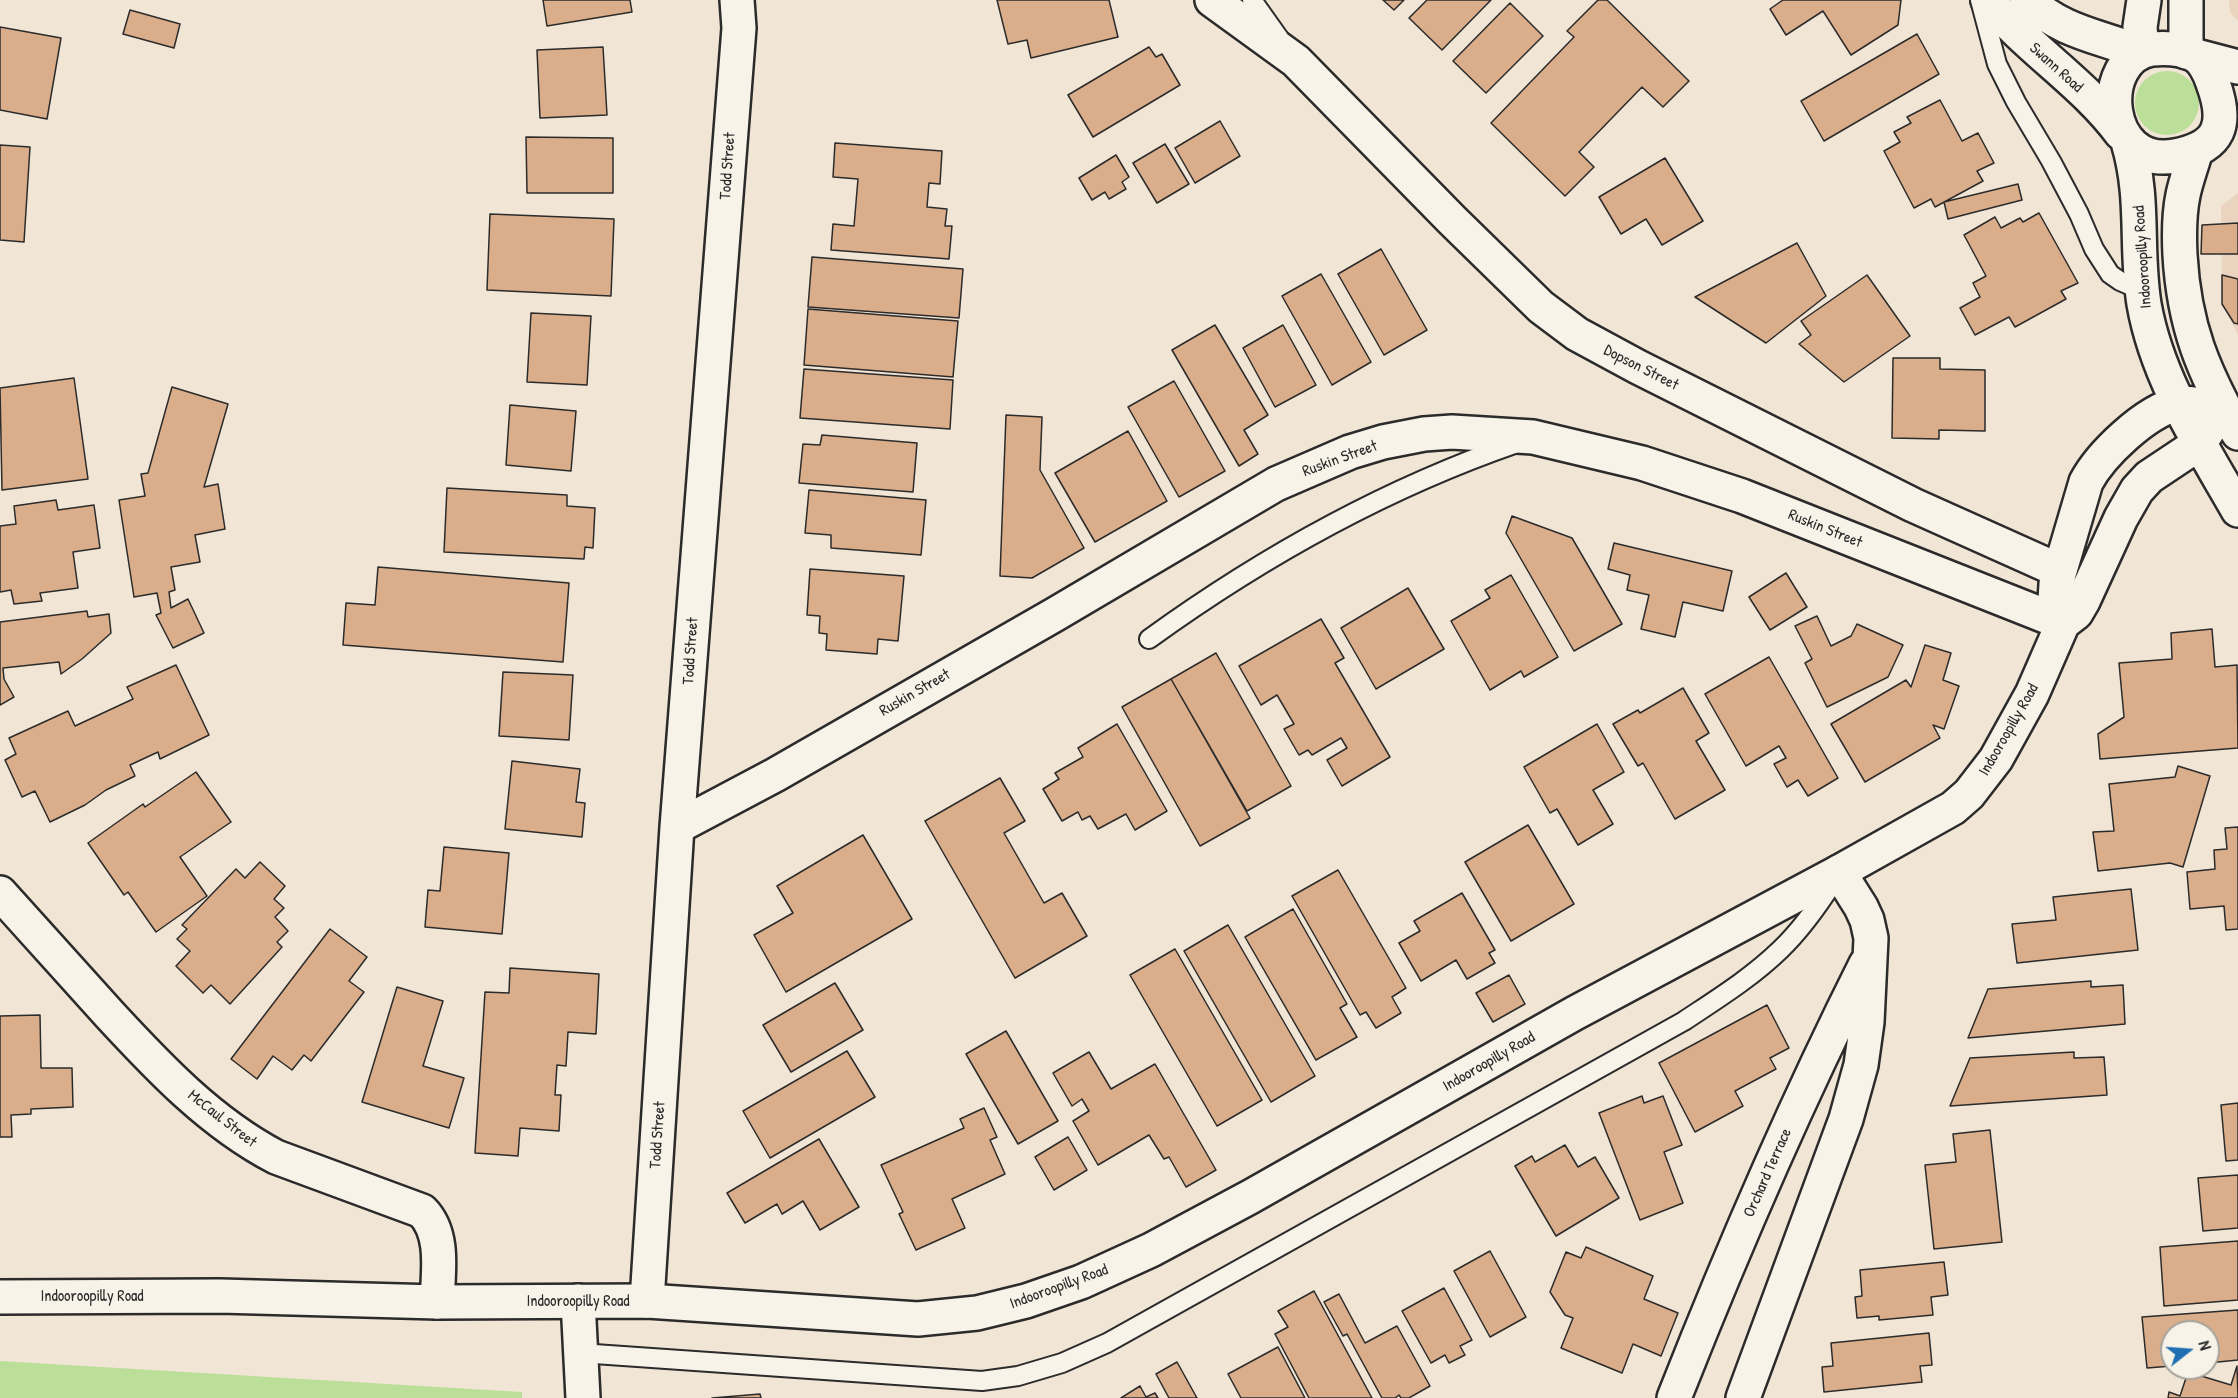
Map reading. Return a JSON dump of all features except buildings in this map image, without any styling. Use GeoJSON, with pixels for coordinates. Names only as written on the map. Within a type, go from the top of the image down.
{"type":"FeatureCollection","features":[{"type":"Feature","properties":{"kind":"street","name":"Todd Street"},"geometry":{"type":"LineString","coordinates":[[646,1302],[677,827],[739,28],[737,0]]}},
{"type":"Feature","properties":{"kind":"street","name":"Dopson Street"},"geometry":{"type":"LineString","coordinates":[[1212,0],[1296,61],[1452,220],[1560,322],[1599,347],[1902,500],[2058,570]]}},
{"type":"Feature","properties":{"kind":"street","name":"Swann Road"},"geometry":{"type":"LineString","coordinates":[[1988,0],[2011,27],[2101,109],[2126,139]]}},
{"type":"Feature","properties":{"kind":"street","name":"Swann Road"},"geometry":{"type":"LineString","coordinates":[[2027,0],[2049,18],[2068,28],[2141,52]]}},
{"type":"Feature","properties":{"kind":"street"},"geometry":{"type":"LineString","coordinates":[[2141,52],[2140,27],[2144,0]]}},
{"type":"Feature","properties":{"kind":"street"},"geometry":{"type":"LineString","coordinates":[[2186,0],[2191,54],[2206,68],[2212,79],[2220,99],[2222,116],[2214,135],[2200,149],[2181,206],[2179,243],[2181,268],[2193,339],[2230,419]]}},
{"type":"Feature","properties":{"kind":"street"},"geometry":{"type":"LineString","coordinates":[[2238,67],[2159,48],[2141,52],[2125,66],[2116,89],[2115,105],[2117,121],[2126,139],[2140,152],[2152,156],[2174,156],[2200,149],[2238,132]]}},
{"type":"Feature","properties":{"kind":"street","name":"Indooroopilly Road"},"geometry":{"type":"LineString","coordinates":[[2126,139],[2138,185],[2143,291],[2149,327],[2178,403]]}},
{"type":"Feature","properties":{"kind":"street"},"geometry":{"type":"LineString","coordinates":[[2062,622],[2055,601],[2058,570],[2086,482],[2096,464],[2111,448],[2136,428],[2178,403],[2230,419]]}},
{"type":"Feature","properties":{"kind":"street"},"geometry":{"type":"LineString","coordinates":[[2178,403],[2238,510]]}},
{"type":"Feature","properties":{"kind":"street","name":"Indooroopilly Road"},"geometry":{"type":"LineString","coordinates":[[0,1297],[220,1296],[437,1302],[646,1302],[918,1319],[977,1313],[1026,1301],[1081,1282],[1151,1250],[1230,1208],[1575,1013],[1942,815],[1969,794],[1987,774],[2020,718],[2062,622],[2076,613],[2083,601],[2121,518],[2137,490],[2158,471],[2203,449],[2230,419]]}},
{"type":"Feature","properties":{"kind":"street","name":"Ruskin Street"},"geometry":{"type":"LineString","coordinates":[[677,827],[775,775],[1291,477],[1383,442],[1424,434],[1452,432],[1533,437],[1634,461],[1742,496],[2062,622]]}},
{"type":"Feature","properties":{"kind":"street"},"geometry":{"type":"LineString","coordinates":[[2203,449],[2238,443]]}},
{"type":"Feature","properties":{"kind":"street"},"geometry":{"type":"LineString","coordinates":[[1743,1398],[1851,1102],[1861,1065],[1867,1023],[1871,938],[1867,920],[1839,872]]}},
{"type":"Feature","properties":{"kind":"street","name":"McCaul Street"},"geometry":{"type":"LineString","coordinates":[[0,893],[147,1055],[217,1119],[260,1149],[276,1157],[422,1211],[431,1221],[438,1244],[437,1302]]}},
{"type":"Feature","properties":{"kind":"street","name":"Orchard Terrace"},"geometry":{"type":"LineString","coordinates":[[1674,1398],[1714,1297],[1792,1117],[1872,952]]}},
{"type":"Feature","properties":{"kind":"street"},"geometry":{"type":"LineString","coordinates":[[578,1301],[583,1398]]}},
{"type":"Feature","properties":{"kind":"lane","name":"Dopson Street"},"geometry":{"type":"LineString","coordinates":[[1252,0],[1296,61]]}},
{"type":"Feature","properties":{"kind":"lane"},"geometry":{"type":"LineString","coordinates":[[1980,0],[1997,64],[2065,188],[2094,249],[2110,274],[2143,291]]}},
{"type":"Feature","properties":{"kind":"lane"},"geometry":{"type":"LineString","coordinates":[[1149,639],[1251,570],[1316,533],[1440,473],[1533,437]]}},
{"type":"Feature","properties":{"kind":"lane","name":"Indooroopilly Road"},"geometry":{"type":"LineString","coordinates":[[580,1353],[982,1381],[1018,1376],[1062,1363],[1107,1343],[1684,1022],[1735,987],[1779,951],[1809,917],[1839,872]]}},
{"type":"Feature","properties":{"kind":"shaded area"},"geometry":{"type":"Polygon","coordinates":[[[2229,0],[2238,0],[2238,21],[2230,12],[2229,0]]]}},
{"type":"Feature","properties":{"kind":"shaded area"},"geometry":{"type":"Polygon","coordinates":[[[2238,193],[2238,335],[2222,304],[2221,206],[2238,193]]]}},
{"type":"Feature","properties":{"kind":"green space"},"geometry":{"type":"Polygon","coordinates":[[[2167,71],[2185,77],[2193,85],[2199,103],[2193,121],[2185,129],[2167,135],[2149,129],[2141,121],[2135,103],[2141,85],[2149,77],[2167,71]]]}},
{"type":"Feature","properties":{"kind":"green space"},"geometry":{"type":"Polygon","coordinates":[[[0,1361],[522,1392],[522,1398],[0,1398],[0,1361]]]}}]}
